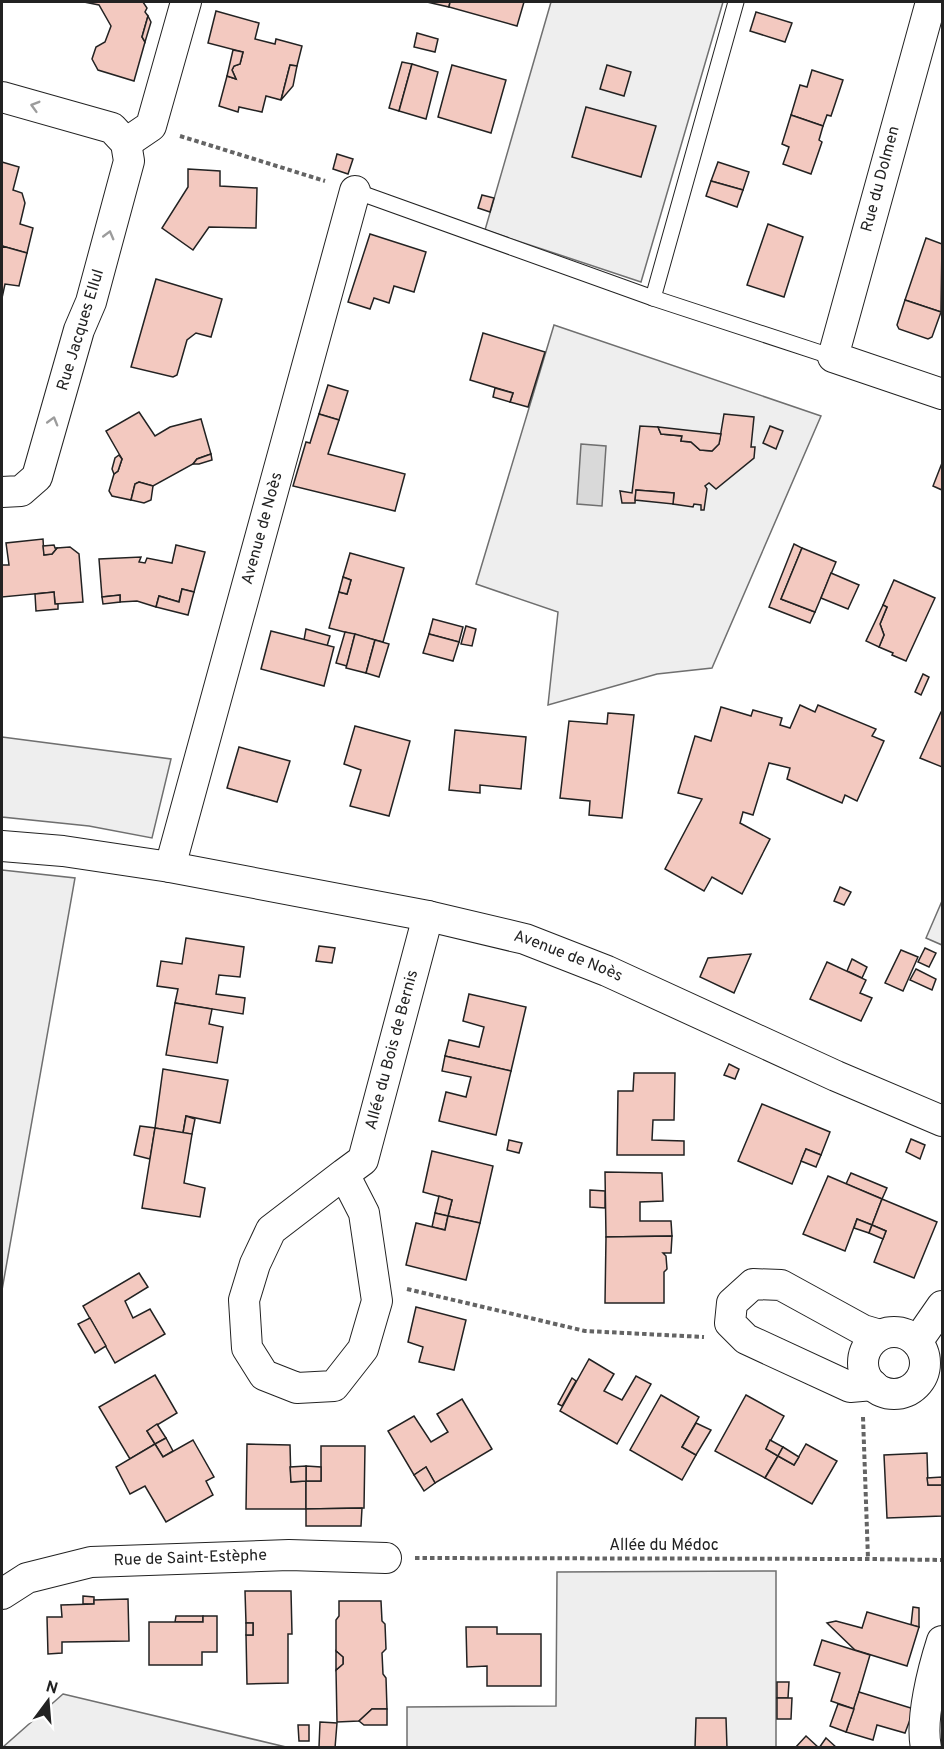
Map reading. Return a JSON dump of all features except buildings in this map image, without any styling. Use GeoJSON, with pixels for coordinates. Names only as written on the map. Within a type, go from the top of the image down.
{"type":"FeatureCollection","features":[{"type":"Feature","properties":{"kind":"street"},"geometry":{"type":"LineString","coordinates":[[2,97],[112,128],[126,143],[151,126],[186,2]]}},
{"type":"Feature","properties":{"kind":"street","name":"Rue du Dolmen"},"geometry":{"type":"LineString","coordinates":[[833,357],[932,36],[931,2]]}},
{"type":"Feature","properties":{"kind":"street","name":"Rue Jacques Ellul"},"geometry":{"type":"LineString","coordinates":[[2,492],[21,491],[37,477],[79,330],[91,303],[129,161],[126,143]]}},
{"type":"Feature","properties":{"kind":"street","name":"Avenue de Noès"},"geometry":{"type":"LineString","coordinates":[[170,867],[355,191]]}},
{"type":"Feature","properties":{"kind":"street"},"geometry":{"type":"LineString","coordinates":[[833,357],[942,394]]}},
{"type":"Feature","properties":{"kind":"street","name":"Avenue de Noès"},"geometry":{"type":"LineString","coordinates":[[2,846],[170,867],[428,915],[535,943],[607,971],[836,1076],[942,1121]]}},
{"type":"Feature","properties":{"kind":"street","name":"Allée du Bois de Bernis"},"geometry":{"type":"LineString","coordinates":[[344,1174],[364,1213],[377,1301],[363,1349],[334,1386],[297,1388],[264,1375],[247,1348],[244,1300],[255,1264],[271,1230],[344,1174],[363,1160],[428,915]]}},
{"type":"Feature","properties":{"kind":"street"},"geometry":{"type":"LineString","coordinates":[[873,1385],[850,1387],[746,1339],[730,1323],[732,1303],[753,1284],[781,1286],[863,1330],[880,1335]]}},
{"type":"Feature","properties":{"kind":"street"},"geometry":{"type":"LineString","coordinates":[[917,1341],[942,1306]]}},
{"type":"Feature","properties":{"kind":"street"},"geometry":{"type":"LineString","coordinates":[[890,1332],[909,1335],[917,1341],[925,1360],[919,1380],[912,1388],[892,1393],[882,1391],[873,1385],[864,1368],[864,1358],[872,1341],[890,1332]]}},
{"type":"Feature","properties":{"kind":"street","name":"Rue de Saint-Estèphe"},"geometry":{"type":"LineString","coordinates":[[2,1594],[27,1578],[91,1562],[290,1555],[386,1558]]}},
{"type":"Feature","properties":{"kind":"street"},"geometry":{"type":"LineString","coordinates":[[926,1748],[923,1736],[926,1712],[942,1641]]}},
{"type":"Feature","properties":{"kind":"lane"},"geometry":{"type":"LineString","coordinates":[[653,298],[736,2]]}},
{"type":"Feature","properties":{"kind":"lane"},"geometry":{"type":"LineString","coordinates":[[355,191],[653,298],[833,357]]}},
{"type":"Feature","properties":{"kind":"path"},"geometry":{"type":"LineString","coordinates":[[151,126],[355,191]]}},
{"type":"Feature","properties":{"kind":"path"},"geometry":{"type":"LineString","coordinates":[[374,1282],[585,1331],[746,1339]]}},
{"type":"Feature","properties":{"kind":"path"},"geometry":{"type":"LineString","coordinates":[[868,1559],[862,1411],[873,1385]]}},
{"type":"Feature","properties":{"kind":"path","name":"Allée du Médoc"},"geometry":{"type":"LineString","coordinates":[[386,1558],[942,1560]]}},
{"type":"Feature","properties":{"kind":"shaded area"},"geometry":{"type":"Polygon","coordinates":[[[551,2],[723,2],[641,282],[485,230],[551,2]]]}},
{"type":"Feature","properties":{"kind":"shaded area"},"geometry":{"type":"Polygon","coordinates":[[[554,325],[821,416],[712,668],[657,674],[548,705],[558,612],[476,584],[554,325]]]}},
{"type":"Feature","properties":{"kind":"shaded area"},"geometry":{"type":"Polygon","coordinates":[[[581,444],[606,446],[602,506],[577,504],[581,444]]]}},
{"type":"Feature","properties":{"kind":"shaded area"},"geometry":{"type":"Polygon","coordinates":[[[2,737],[171,759],[152,838],[89,826],[2,817],[2,737]]]}},
{"type":"Feature","properties":{"kind":"shaded area"},"geometry":{"type":"Polygon","coordinates":[[[2,870],[75,878],[2,1290],[2,870]]]}},
{"type":"Feature","properties":{"kind":"shaded area"},"geometry":{"type":"Polygon","coordinates":[[[942,901],[942,945],[926,938],[942,901]]]}},
{"type":"Feature","properties":{"kind":"shaded area"},"geometry":{"type":"Polygon","coordinates":[[[776,1571],[776,1747],[407,1748],[407,1707],[556,1706],[557,1572],[776,1571]]]}},
{"type":"Feature","properties":{"kind":"shaded area"},"geometry":{"type":"Polygon","coordinates":[[[63,1694],[286,1747],[3,1747],[63,1694]]]}}]}
